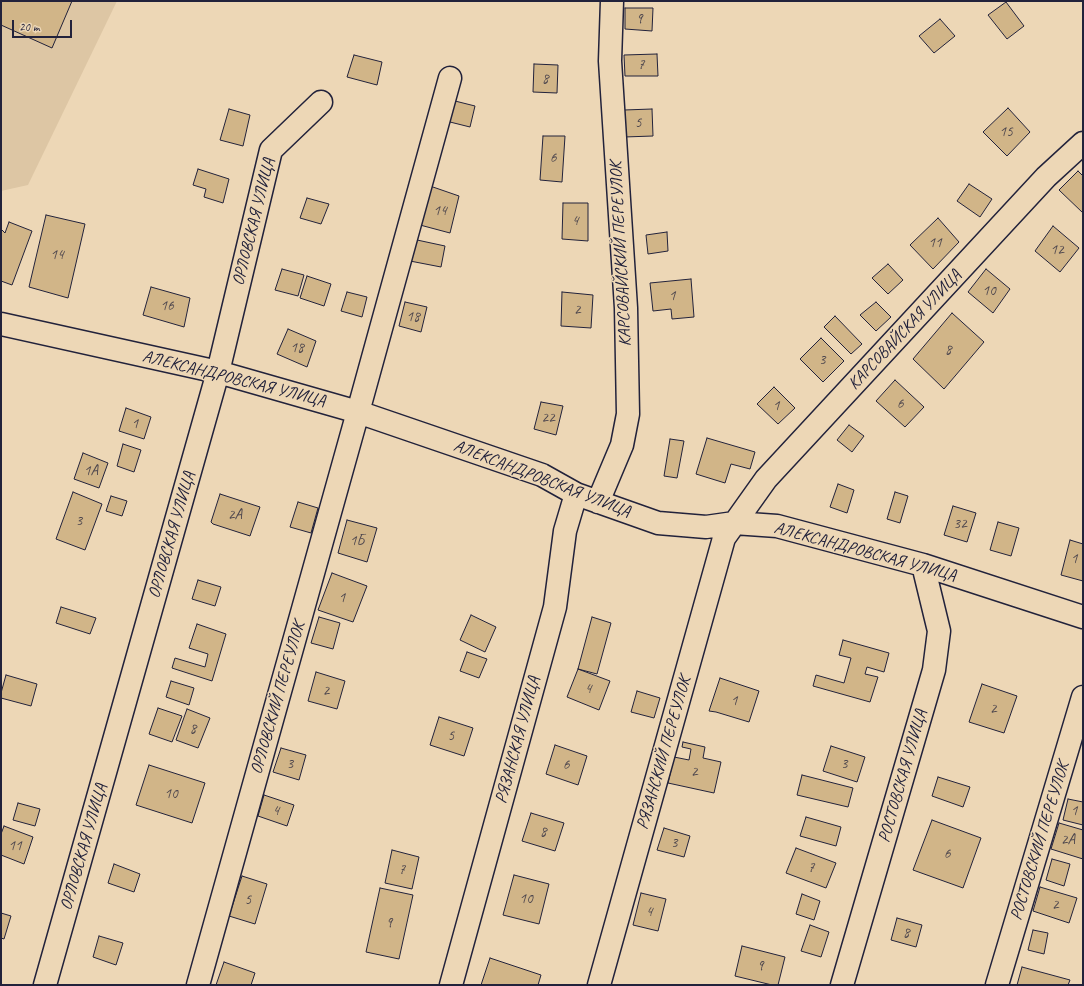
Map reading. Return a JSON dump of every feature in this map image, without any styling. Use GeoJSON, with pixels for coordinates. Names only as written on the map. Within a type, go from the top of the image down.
{"type":"FeatureCollection","features":[{"type":"Feature","properties":{"kind":"street","name":"КАРСОВАЙСКИЙ ПЕРЕУЛОК"},"geometry":{"type":"LineString","coordinates":[[598,502],[622,445],[628,414],[626,308],[610,62],[612,1]]}},
{"type":"Feature","properties":{"kind":"street"},"geometry":{"type":"LineString","coordinates":[[358,412],[450,78]]}},
{"type":"Feature","properties":{"kind":"street","name":"ОРЛОВСКАЯ УЛИЦА"},"geometry":{"type":"LineString","coordinates":[[45,985],[218,372],[271,150],[321,102]]}},
{"type":"Feature","properties":{"kind":"street","name":"КАРСОВАЙСКАЯ УЛИЦА"},"geometry":{"type":"LineString","coordinates":[[734,523],[766,479],[1046,177],[1083,143]]}},
{"type":"Feature","properties":{"kind":"street","name":"АЛЕКСАНДРОВСКАЯ УЛИЦА"},"geometry":{"type":"LineString","coordinates":[[1,324],[218,372],[358,412],[542,475],[576,494],[658,523],[706,527],[734,523],[777,526],[923,565],[1083,617]]}},
{"type":"Feature","properties":{"kind":"street","name":"ОРЛОВСКИЙ ПЕРЕУЛОК"},"geometry":{"type":"LineString","coordinates":[[198,985],[358,412]]}},
{"type":"Feature","properties":{"kind":"street","name":"РЯЗАНСКАЯ УЛИЦА"},"geometry":{"type":"LineString","coordinates":[[451,985],[555,607],[565,531],[576,494]]}},
{"type":"Feature","properties":{"kind":"street","name":"РЯЗАНСКИЙ ПЕРЕУЛОК"},"geometry":{"type":"LineString","coordinates":[[599,985],[724,538],[734,523]]}},
{"type":"Feature","properties":{"kind":"street","name":"РОСТОВСКАЯ УЛИЦА"},"geometry":{"type":"LineString","coordinates":[[842,985],[934,670],[939,631],[923,565]]}},
{"type":"Feature","properties":{"kind":"street","name":"РОСТОВСКИЙ ПЕРЕУЛОК"},"geometry":{"type":"LineString","coordinates":[[997,985],[1083,697]]}},
{"type":"Feature","properties":{"kind":"shaded area"},"geometry":{"type":"Polygon","coordinates":[[[1,1],[117,1],[28,185],[1,191],[1,1]]]}},
{"type":"Feature","properties":{"kind":"building"},"geometry":{"type":"Polygon","coordinates":[[[1,1],[72,1],[52,48],[1,25],[1,1]]]}},
{"type":"Feature","properties":{"kind":"building"},"geometry":{"type":"Polygon","coordinates":[[[1006,2],[1024,26],[1007,39],[988,15],[1006,2]]]}},
{"type":"Feature","properties":{"kind":"building"},"geometry":{"type":"Polygon","coordinates":[[[625,8],[653,8],[652,31],[625,29],[625,8]]]}},
{"type":"Feature","properties":{"kind":"building"},"geometry":{"type":"Polygon","coordinates":[[[940,19],[955,36],[934,53],[919,36],[940,19]]]}},
{"type":"Feature","properties":{"kind":"building"},"geometry":{"type":"Polygon","coordinates":[[[657,54],[658,76],[625,76],[624,55],[657,54]]]}},
{"type":"Feature","properties":{"kind":"building"},"geometry":{"type":"Polygon","coordinates":[[[354,55],[382,62],[377,85],[347,77],[354,55]]]}},
{"type":"Feature","properties":{"kind":"building"},"geometry":{"type":"Polygon","coordinates":[[[534,64],[558,65],[557,93],[533,92],[534,64]]]}},
{"type":"Feature","properties":{"kind":"building"},"geometry":{"type":"Polygon","coordinates":[[[451,100],[475,106],[470,127],[446,121],[451,100]]]}},
{"type":"Feature","properties":{"kind":"building"},"geometry":{"type":"Polygon","coordinates":[[[1008,108],[1030,132],[1007,156],[983,132],[1008,108]]]}},
{"type":"Feature","properties":{"kind":"building"},"geometry":{"type":"Polygon","coordinates":[[[229,109],[250,115],[243,146],[220,140],[229,109]]]}},
{"type":"Feature","properties":{"kind":"building"},"geometry":{"type":"Polygon","coordinates":[[[652,109],[653,136],[624,137],[624,110],[652,109]]]}},
{"type":"Feature","properties":{"kind":"building"},"geometry":{"type":"Polygon","coordinates":[[[543,136],[565,136],[562,182],[540,180],[543,136]]]}},
{"type":"Feature","properties":{"kind":"building"},"geometry":{"type":"Polygon","coordinates":[[[198,169],[229,179],[223,203],[204,197],[206,189],[193,185],[198,169]]]}},
{"type":"Feature","properties":{"kind":"building"},"geometry":{"type":"Polygon","coordinates":[[[1078,171],[1083,176],[1083,213],[1059,190],[1078,171]]]}},
{"type":"Feature","properties":{"kind":"building"},"geometry":{"type":"Polygon","coordinates":[[[969,184],[992,199],[980,217],[957,201],[969,184]]]}},
{"type":"Feature","properties":{"kind":"building"},"geometry":{"type":"Polygon","coordinates":[[[430,186],[459,196],[450,233],[420,225],[430,186]]]}},
{"type":"Feature","properties":{"kind":"building"},"geometry":{"type":"Polygon","coordinates":[[[307,198],[329,204],[321,224],[300,218],[307,198]]]}},
{"type":"Feature","properties":{"kind":"building"},"geometry":{"type":"Polygon","coordinates":[[[563,203],[588,203],[588,241],[562,239],[563,203]]]}},
{"type":"Feature","properties":{"kind":"building"},"geometry":{"type":"Polygon","coordinates":[[[46,215],[85,224],[68,298],[29,287],[46,215]]]}},
{"type":"Feature","properties":{"kind":"building"},"geometry":{"type":"Polygon","coordinates":[[[938,218],[959,242],[933,269],[910,245],[938,218]]]}},
{"type":"Feature","properties":{"kind":"building"},"geometry":{"type":"Polygon","coordinates":[[[9,222],[32,231],[12,285],[1,281],[1,229],[5,233],[9,222]]]}},
{"type":"Feature","properties":{"kind":"building"},"geometry":{"type":"Polygon","coordinates":[[[1053,226],[1079,248],[1060,272],[1035,251],[1053,226]]]}},
{"type":"Feature","properties":{"kind":"building"},"geometry":{"type":"Polygon","coordinates":[[[667,232],[668,251],[648,254],[646,235],[667,232]]]}},
{"type":"Feature","properties":{"kind":"building"},"geometry":{"type":"Polygon","coordinates":[[[417,240],[445,246],[441,267],[410,261],[417,240]]]}},
{"type":"Feature","properties":{"kind":"building"},"geometry":{"type":"Polygon","coordinates":[[[888,264],[903,280],[888,294],[872,278],[888,264]]]}},
{"type":"Feature","properties":{"kind":"building"},"geometry":{"type":"Polygon","coordinates":[[[282,269],[304,275],[298,296],[275,290],[282,269]]]}},
{"type":"Feature","properties":{"kind":"building"},"geometry":{"type":"Polygon","coordinates":[[[986,269],[1010,289],[993,313],[968,292],[986,269]]]}},
{"type":"Feature","properties":{"kind":"building"},"geometry":{"type":"Polygon","coordinates":[[[307,276],[331,284],[324,306],[300,298],[307,276]]]}},
{"type":"Feature","properties":{"kind":"building"},"geometry":{"type":"Polygon","coordinates":[[[691,279],[694,317],[672,319],[671,309],[653,311],[650,283],[691,279]]]}},
{"type":"Feature","properties":{"kind":"building"},"geometry":{"type":"Polygon","coordinates":[[[151,287],[190,298],[184,327],[143,315],[151,287]]]}},
{"type":"Feature","properties":{"kind":"building"},"geometry":{"type":"Polygon","coordinates":[[[347,292],[367,297],[362,317],[341,311],[347,292]]]}},
{"type":"Feature","properties":{"kind":"building"},"geometry":{"type":"Polygon","coordinates":[[[562,292],[593,295],[591,328],[561,326],[562,292]]]}},
{"type":"Feature","properties":{"kind":"building"},"geometry":{"type":"Polygon","coordinates":[[[405,302],[427,307],[421,332],[399,326],[405,302]]]}},
{"type":"Feature","properties":{"kind":"building"},"geometry":{"type":"Polygon","coordinates":[[[876,302],[891,317],[876,331],[860,315],[876,302]]]}},
{"type":"Feature","properties":{"kind":"building"},"geometry":{"type":"Polygon","coordinates":[[[952,313],[984,342],[944,389],[913,359],[952,313]]]}},
{"type":"Feature","properties":{"kind":"building"},"geometry":{"type":"Polygon","coordinates":[[[835,316],[862,344],[851,354],[824,327],[835,316]]]}},
{"type":"Feature","properties":{"kind":"building"},"geometry":{"type":"Polygon","coordinates":[[[288,329],[316,341],[307,367],[277,354],[288,329]]]}},
{"type":"Feature","properties":{"kind":"building"},"geometry":{"type":"Polygon","coordinates":[[[821,338],[844,361],[823,382],[800,359],[821,338]]]}},
{"type":"Feature","properties":{"kind":"building"},"geometry":{"type":"Polygon","coordinates":[[[895,380],[924,407],[905,427],[876,401],[895,380]]]}},
{"type":"Feature","properties":{"kind":"building"},"geometry":{"type":"Polygon","coordinates":[[[774,387],[795,408],[778,424],[757,404],[774,387]]]}},
{"type":"Feature","properties":{"kind":"building"},"geometry":{"type":"Polygon","coordinates":[[[541,402],[563,406],[556,435],[534,429],[541,402]]]}},
{"type":"Feature","properties":{"kind":"building"},"geometry":{"type":"Polygon","coordinates":[[[126,408],[151,417],[144,439],[119,431],[126,408]]]}},
{"type":"Feature","properties":{"kind":"building"},"geometry":{"type":"Polygon","coordinates":[[[849,425],[864,436],[852,452],[837,440],[849,425]]]}},
{"type":"Feature","properties":{"kind":"building"},"geometry":{"type":"Polygon","coordinates":[[[707,438],[755,452],[750,469],[731,464],[725,483],[696,474],[707,438]]]}},
{"type":"Feature","properties":{"kind":"building"},"geometry":{"type":"Polygon","coordinates":[[[670,439],[684,441],[677,478],[664,476],[670,439]]]}},
{"type":"Feature","properties":{"kind":"building"},"geometry":{"type":"Polygon","coordinates":[[[123,444],[141,450],[134,472],[117,466],[123,444]]]}},
{"type":"Feature","properties":{"kind":"building"},"geometry":{"type":"Polygon","coordinates":[[[83,453],[108,463],[99,488],[74,479],[83,453]]]}},
{"type":"Feature","properties":{"kind":"building"},"geometry":{"type":"Polygon","coordinates":[[[838,484],[854,490],[847,513],[830,507],[838,484]]]}},
{"type":"Feature","properties":{"kind":"building"},"geometry":{"type":"Polygon","coordinates":[[[73,492],[102,504],[85,550],[56,539],[73,492]]]}},
{"type":"Feature","properties":{"kind":"building"},"geometry":{"type":"Polygon","coordinates":[[[895,492],[908,496],[900,523],[887,519],[895,492]]]}},
{"type":"Feature","properties":{"kind":"building"},"geometry":{"type":"Polygon","coordinates":[[[220,494],[260,507],[250,536],[213,524],[211,522],[220,494]]]}},
{"type":"Feature","properties":{"kind":"building"},"geometry":{"type":"Polygon","coordinates":[[[111,496],[127,501],[122,516],[106,511],[111,496]]]}},
{"type":"Feature","properties":{"kind":"building"},"geometry":{"type":"Polygon","coordinates":[[[298,502],[318,508],[311,533],[290,527],[298,502]]]}},
{"type":"Feature","properties":{"kind":"building"},"geometry":{"type":"Polygon","coordinates":[[[953,506],[976,513],[967,542],[944,535],[953,506]]]}},
{"type":"Feature","properties":{"kind":"building"},"geometry":{"type":"Polygon","coordinates":[[[347,520],[377,528],[367,562],[338,553],[347,520]]]}},
{"type":"Feature","properties":{"kind":"building"},"geometry":{"type":"Polygon","coordinates":[[[998,522],[1019,528],[1011,556],[990,550],[998,522]]]}},
{"type":"Feature","properties":{"kind":"building"},"geometry":{"type":"Polygon","coordinates":[[[1070,540],[1083,544],[1083,581],[1061,575],[1070,540]]]}},
{"type":"Feature","properties":{"kind":"building"},"geometry":{"type":"Polygon","coordinates":[[[332,573],[367,586],[353,622],[318,610],[332,573]]]}},
{"type":"Feature","properties":{"kind":"building"},"geometry":{"type":"Polygon","coordinates":[[[198,580],[221,587],[215,606],[192,599],[198,580]]]}},
{"type":"Feature","properties":{"kind":"building"},"geometry":{"type":"Polygon","coordinates":[[[61,607],[96,618],[90,634],[56,623],[61,607]]]}},
{"type":"Feature","properties":{"kind":"building"},"geometry":{"type":"Polygon","coordinates":[[[471,615],[496,627],[485,652],[460,640],[471,615]]]}},
{"type":"Feature","properties":{"kind":"building"},"geometry":{"type":"Polygon","coordinates":[[[319,617],[340,623],[333,649],[311,643],[319,617]]]}},
{"type":"Feature","properties":{"kind":"building"},"geometry":{"type":"Polygon","coordinates":[[[592,617],[611,623],[597,674],[578,669],[592,617]]]}},
{"type":"Feature","properties":{"kind":"building"},"geometry":{"type":"Polygon","coordinates":[[[197,624],[226,634],[212,681],[172,668],[175,658],[205,667],[208,654],[189,648],[197,624]]]}},
{"type":"Feature","properties":{"kind":"building"},"geometry":{"type":"Polygon","coordinates":[[[843,640],[889,653],[884,672],[867,667],[865,674],[878,677],[870,702],[813,686],[816,675],[844,683],[851,658],[839,655],[843,640]]]}},
{"type":"Feature","properties":{"kind":"building"},"geometry":{"type":"Polygon","coordinates":[[[467,652],[487,659],[479,678],[460,671],[467,652]]]}},
{"type":"Feature","properties":{"kind":"building"},"geometry":{"type":"Polygon","coordinates":[[[578,669],[610,681],[599,710],[567,697],[578,669]]]}},
{"type":"Feature","properties":{"kind":"building"},"geometry":{"type":"Polygon","coordinates":[[[316,672],[345,681],[337,709],[308,701],[316,672]]]}},
{"type":"Feature","properties":{"kind":"building"},"geometry":{"type":"Polygon","coordinates":[[[6,675],[37,684],[31,706],[1,698],[6,675]]]}},
{"type":"Feature","properties":{"kind":"building"},"geometry":{"type":"Polygon","coordinates":[[[720,678],[759,691],[749,722],[709,711],[720,678]]]}},
{"type":"Feature","properties":{"kind":"building"},"geometry":{"type":"Polygon","coordinates":[[[171,681],[194,688],[189,705],[166,697],[171,681]]]}},
{"type":"Feature","properties":{"kind":"building"},"geometry":{"type":"Polygon","coordinates":[[[982,684],[1017,696],[1004,733],[969,722],[982,684]]]}},
{"type":"Feature","properties":{"kind":"building"},"geometry":{"type":"Polygon","coordinates":[[[637,691],[660,698],[654,718],[631,712],[637,691]]]}},
{"type":"Feature","properties":{"kind":"building"},"geometry":{"type":"Polygon","coordinates":[[[158,708],[182,716],[172,742],[149,734],[158,708]]]}},
{"type":"Feature","properties":{"kind":"building"},"geometry":{"type":"Polygon","coordinates":[[[187,709],[210,718],[198,748],[176,740],[187,709]]]}},
{"type":"Feature","properties":{"kind":"building"},"geometry":{"type":"Polygon","coordinates":[[[439,717],[473,728],[464,756],[430,745],[439,717]]]}},
{"type":"Feature","properties":{"kind":"building"},"geometry":{"type":"Polygon","coordinates":[[[683,742],[705,747],[703,758],[721,762],[714,793],[668,783],[674,757],[689,760],[691,749],[682,747],[683,742]]]}},
{"type":"Feature","properties":{"kind":"building"},"geometry":{"type":"Polygon","coordinates":[[[555,745],[587,756],[578,785],[546,774],[555,745]]]}},
{"type":"Feature","properties":{"kind":"building"},"geometry":{"type":"Polygon","coordinates":[[[831,746],[865,757],[857,782],[823,771],[831,746]]]}},
{"type":"Feature","properties":{"kind":"building"},"geometry":{"type":"Polygon","coordinates":[[[281,748],[306,755],[299,780],[273,772],[281,748]]]}},
{"type":"Feature","properties":{"kind":"building"},"geometry":{"type":"Polygon","coordinates":[[[149,765],[205,783],[192,823],[136,805],[149,765]]]}},
{"type":"Feature","properties":{"kind":"building"},"geometry":{"type":"Polygon","coordinates":[[[802,775],[853,788],[848,807],[797,795],[802,775]]]}},
{"type":"Feature","properties":{"kind":"building"},"geometry":{"type":"Polygon","coordinates":[[[938,777],[970,787],[963,807],[932,796],[938,777]]]}},
{"type":"Feature","properties":{"kind":"building"},"geometry":{"type":"Polygon","coordinates":[[[264,795],[294,805],[287,826],[258,816],[264,795]]]}},
{"type":"Feature","properties":{"kind":"building"},"geometry":{"type":"Polygon","coordinates":[[[1068,799],[1083,802],[1083,825],[1063,820],[1068,799]]]}},
{"type":"Feature","properties":{"kind":"building"},"geometry":{"type":"Polygon","coordinates":[[[18,803],[40,809],[35,826],[13,820],[18,803]]]}},
{"type":"Feature","properties":{"kind":"building"},"geometry":{"type":"Polygon","coordinates":[[[531,813],[564,823],[555,851],[522,841],[531,813]]]}},
{"type":"Feature","properties":{"kind":"building"},"geometry":{"type":"Polygon","coordinates":[[[806,817],[841,827],[836,846],[800,836],[806,817]]]}},
{"type":"Feature","properties":{"kind":"building"},"geometry":{"type":"Polygon","coordinates":[[[932,820],[981,838],[963,888],[913,870],[932,820]]]}},
{"type":"Feature","properties":{"kind":"building"},"geometry":{"type":"Polygon","coordinates":[[[1059,823],[1083,830],[1083,859],[1051,849],[1059,823]]]}},
{"type":"Feature","properties":{"kind":"building"},"geometry":{"type":"Polygon","coordinates":[[[4,826],[33,837],[24,864],[1,855],[1,834],[4,826]]]}},
{"type":"Feature","properties":{"kind":"building"},"geometry":{"type":"Polygon","coordinates":[[[664,828],[690,836],[684,857],[657,850],[664,828]]]}},
{"type":"Feature","properties":{"kind":"building"},"geometry":{"type":"Polygon","coordinates":[[[796,848],[836,863],[826,888],[786,873],[796,848]]]}},
{"type":"Feature","properties":{"kind":"building"},"geometry":{"type":"Polygon","coordinates":[[[392,850],[419,857],[412,889],[385,883],[392,850]]]}},
{"type":"Feature","properties":{"kind":"building"},"geometry":{"type":"Polygon","coordinates":[[[1052,859],[1070,864],[1064,886],[1046,880],[1052,859]]]}},
{"type":"Feature","properties":{"kind":"building"},"geometry":{"type":"Polygon","coordinates":[[[114,864],[140,874],[134,892],[108,883],[114,864]]]}},
{"type":"Feature","properties":{"kind":"building"},"geometry":{"type":"Polygon","coordinates":[[[514,875],[549,884],[539,924],[503,915],[514,875]]]}},
{"type":"Feature","properties":{"kind":"building"},"geometry":{"type":"Polygon","coordinates":[[[242,876],[267,884],[255,924],[229,916],[242,876]]]}},
{"type":"Feature","properties":{"kind":"building"},"geometry":{"type":"Polygon","coordinates":[[[1040,887],[1077,898],[1069,923],[1033,911],[1040,887]]]}},
{"type":"Feature","properties":{"kind":"building"},"geometry":{"type":"Polygon","coordinates":[[[380,888],[413,895],[399,959],[366,952],[380,888]]]}},
{"type":"Feature","properties":{"kind":"building"},"geometry":{"type":"Polygon","coordinates":[[[641,893],[666,899],[658,931],[633,925],[641,893]]]}},
{"type":"Feature","properties":{"kind":"building"},"geometry":{"type":"Polygon","coordinates":[[[802,894],[820,901],[814,920],[796,914],[802,894]]]}},
{"type":"Feature","properties":{"kind":"building"},"geometry":{"type":"Polygon","coordinates":[[[1,913],[11,916],[4,939],[1,938],[1,913]]]}},
{"type":"Feature","properties":{"kind":"building"},"geometry":{"type":"Polygon","coordinates":[[[897,918],[922,925],[916,947],[891,940],[897,918]]]}},
{"type":"Feature","properties":{"kind":"building"},"geometry":{"type":"Polygon","coordinates":[[[810,925],[829,932],[821,957],[801,951],[810,925]]]}},
{"type":"Feature","properties":{"kind":"building"},"geometry":{"type":"Polygon","coordinates":[[[1033,930],[1048,933],[1044,954],[1028,950],[1033,930]]]}},
{"type":"Feature","properties":{"kind":"building"},"geometry":{"type":"Polygon","coordinates":[[[99,936],[123,943],[116,965],[93,957],[99,936]]]}},
{"type":"Feature","properties":{"kind":"building"},"geometry":{"type":"Polygon","coordinates":[[[742,946],[785,957],[778,985],[772,985],[735,976],[742,946]]]}},
{"type":"Feature","properties":{"kind":"building"},"geometry":{"type":"Polygon","coordinates":[[[490,958],[541,975],[538,985],[481,985],[490,958]]]}},
{"type":"Feature","properties":{"kind":"building"},"geometry":{"type":"Polygon","coordinates":[[[224,962],[255,973],[251,985],[216,985],[224,962]]]}},
{"type":"Feature","properties":{"kind":"building"},"geometry":{"type":"Polygon","coordinates":[[[1022,967],[1070,980],[1068,985],[1017,985],[1022,967]]]}}]}
